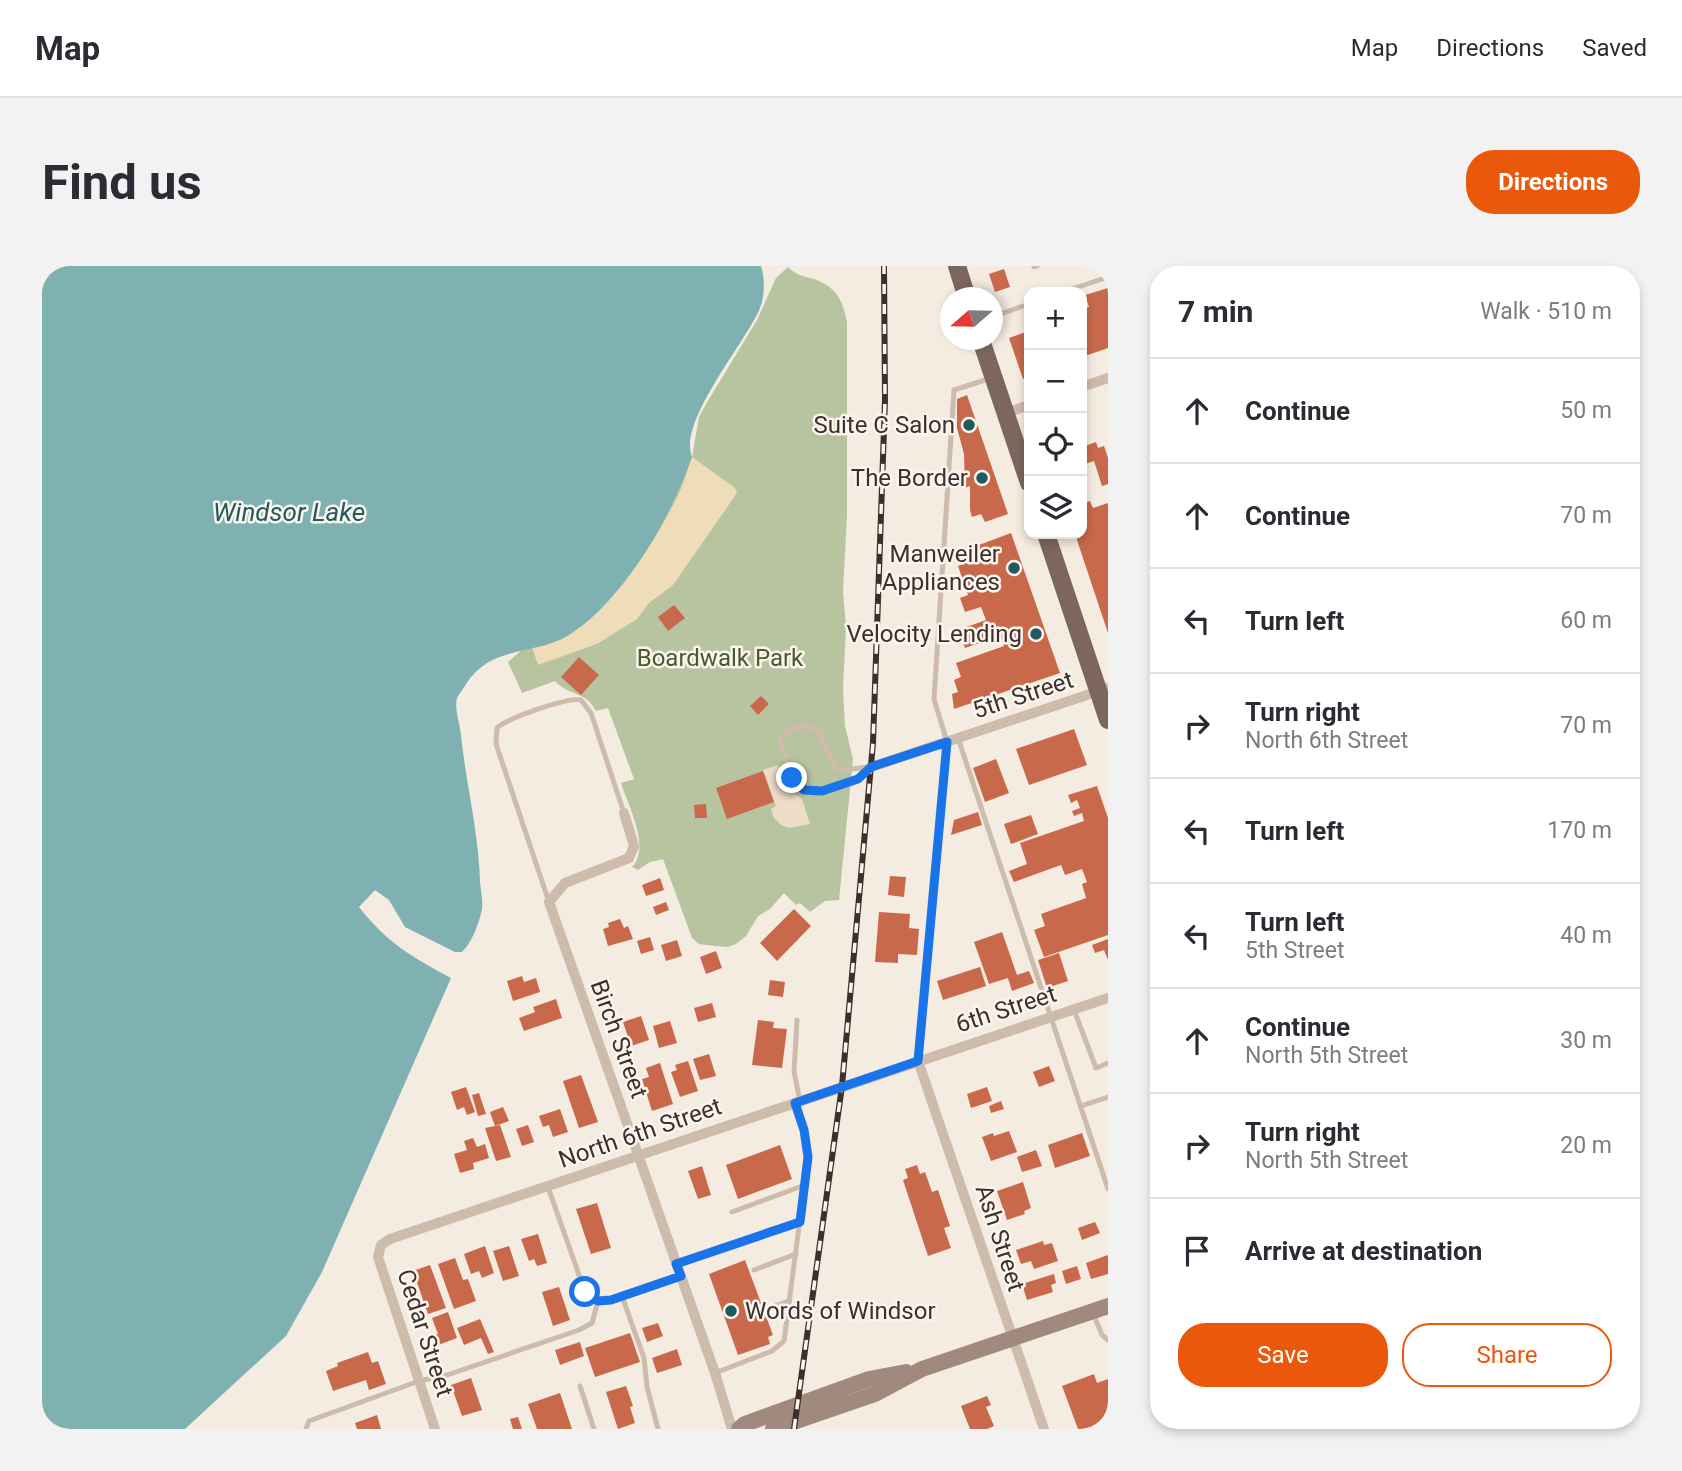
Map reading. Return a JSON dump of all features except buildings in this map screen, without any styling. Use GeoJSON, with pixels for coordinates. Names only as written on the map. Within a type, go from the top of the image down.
{"type":"FeatureCollection","features":[{"type":"Feature","properties":{"kind":"main road"},"geometry":{"type":"LineString","coordinates":[[957,266],[964,287]]}},
{"type":"Feature","properties":{"kind":"main road"},"geometry":{"type":"LineString","coordinates":[[985,350],[1027,476]]}},
{"type":"Feature","properties":{"kind":"main road"},"geometry":{"type":"LineString","coordinates":[[1048,539],[1103,690],[1108,720]]}},
{"type":"Feature","properties":{"kind":"main road"},"geometry":{"type":"LineString","coordinates":[[739,1429],[744,1424],[870,1379],[922,1369],[1100,1309]]}},
{"type":"Feature","properties":{"kind":"main road"},"geometry":{"type":"LineString","coordinates":[[772,1429],[875,1394],[922,1369]]}},
{"type":"Feature","properties":{"kind":"street"},"geometry":{"type":"LineString","coordinates":[[1087,385],[1108,378]]}},
{"type":"Feature","properties":{"kind":"street"},"geometry":{"type":"LineString","coordinates":[[1006,413],[1024,407]]}},
{"type":"Feature","properties":{"kind":"street","name":"5th Street"},"geometry":{"type":"LineString","coordinates":[[871,767],[1103,690]]}},
{"type":"Feature","properties":{"kind":"street"},"geometry":{"type":"LineString","coordinates":[[549,902],[565,883],[625,861],[632,854],[634,846],[624,813]]}},
{"type":"Feature","properties":{"kind":"street","name":"Birch Street"},"geometry":{"type":"LineString","coordinates":[[549,902],[715,1373],[732,1429]]}},
{"type":"Feature","properties":{"kind":"street","name":"6th Street"},"geometry":{"type":"LineString","coordinates":[[918,1061],[1108,998]]}},
{"type":"Feature","properties":{"kind":"street","name":"North 6th Street"},"geometry":{"type":"LineString","coordinates":[[380,1249],[390,1238],[639,1157],[918,1061]]}},
{"type":"Feature","properties":{"kind":"street","name":"Ash Street"},"geometry":{"type":"LineString","coordinates":[[918,1061],[1044,1429]]}},
{"type":"Feature","properties":{"kind":"street","name":"Cedar Street"},"geometry":{"type":"LineString","coordinates":[[380,1249],[378,1256],[382,1274],[435,1429]]}},
{"type":"Feature","properties":{"kind":"lane"},"geometry":{"type":"LineString","coordinates":[[1078,287],[1108,277]]}},
{"type":"Feature","properties":{"kind":"lane"},"geometry":{"type":"LineString","coordinates":[[1003,313],[1024,306]]}},
{"type":"Feature","properties":{"kind":"lane"},"geometry":{"type":"LineString","coordinates":[[994,377],[954,390],[934,699],[952,740],[1052,1017],[1108,1189]]}},
{"type":"Feature","properties":{"kind":"lane"},"geometry":{"type":"LineString","coordinates":[[549,902],[496,744],[497,728],[569,699],[581,700],[591,713],[624,813]]}},
{"type":"Feature","properties":{"kind":"lane"},"geometry":{"type":"LineString","coordinates":[[802,725],[810,726],[822,735],[835,768],[842,771],[854,767],[871,767],[858,779],[822,791],[804,790],[792,778],[780,739],[791,729],[802,725]]}},
{"type":"Feature","properties":{"kind":"lane"},"geometry":{"type":"LineString","coordinates":[[918,1061],[952,740]]}},
{"type":"Feature","properties":{"kind":"lane"},"geometry":{"type":"LineString","coordinates":[[1074,1009],[1096,1068],[1108,1063]]}},
{"type":"Feature","properties":{"kind":"lane"},"geometry":{"type":"LineString","coordinates":[[715,1373],[779,1347],[784,1341],[808,1157],[794,1072],[797,1020]]}},
{"type":"Feature","properties":{"kind":"lane"},"geometry":{"type":"LineString","coordinates":[[1081,1106],[1108,1097]]}},
{"type":"Feature","properties":{"kind":"lane"},"geometry":{"type":"LineString","coordinates":[[732,1212],[805,1185]]}},
{"type":"Feature","properties":{"kind":"lane"},"geometry":{"type":"LineString","coordinates":[[548,1186],[585,1292],[598,1301],[622,1296],[681,1276]]}},
{"type":"Feature","properties":{"kind":"lane"},"geometry":{"type":"LineString","coordinates":[[676,1264],[800,1222]]}},
{"type":"Feature","properties":{"kind":"lane"},"geometry":{"type":"LineString","coordinates":[[754,1270],[796,1254]]}},
{"type":"Feature","properties":{"kind":"lane"},"geometry":{"type":"LineString","coordinates":[[622,1296],[644,1358],[646,1387],[658,1429]]}},
{"type":"Feature","properties":{"kind":"lane"},"geometry":{"type":"LineString","coordinates":[[306,1429],[309,1421],[419,1381],[447,1376],[579,1330],[592,1322],[598,1301]]}},
{"type":"Feature","properties":{"kind":"lane"},"geometry":{"type":"LineString","coordinates":[[769,1308],[789,1301]]}},
{"type":"Feature","properties":{"kind":"lane"},"geometry":{"type":"LineString","coordinates":[[1100,1309],[1102,1335],[1108,1340]]}},
{"type":"Feature","properties":{"kind":"lane"},"geometry":{"type":"LineString","coordinates":[[580,1386],[594,1429]]}},
{"type":"Feature","properties":{"kind":"green space","name":"Boardwalk Park"},"geometry":{"type":"Polygon","coordinates":[[[788,267],[797,274],[822,282],[833,290],[841,301],[847,322],[847,515],[843,592],[846,625],[843,689],[845,726],[853,759],[839,900],[825,901],[810,912],[800,903],[796,905],[784,893],[770,909],[758,916],[746,936],[736,944],[727,947],[715,946],[699,944],[692,938],[663,859],[650,862],[638,870],[632,867],[637,859],[639,838],[621,783],[634,779],[608,708],[596,711],[582,696],[555,681],[522,693],[508,662],[523,649],[532,647],[692,457],[699,417],[757,320],[776,278],[788,267]]]}},
{"type":"Feature","properties":{"kind":"sand"},"geometry":{"type":"Polygon","coordinates":[[[692,457],[735,488],[737,493],[673,585],[649,603],[637,619],[597,644],[538,665],[532,647],[554,642],[575,630],[596,614],[615,594],[661,527],[683,483],[692,457]]]}},
{"type":"Feature","properties":{"kind":"shaded area"},"geometry":{"type":"Polygon","coordinates":[[[778,765],[785,785],[802,799],[810,824],[789,828],[774,818],[771,809],[776,806],[763,770],[778,765]]]}},
{"type":"Feature","properties":{"kind":"water","name":"Windsor Lake"},"geometry":{"type":"Polygon","coordinates":[[[42,266],[761,266],[763,276],[764,292],[760,308],[703,404],[690,442],[692,457],[672,505],[627,579],[589,620],[569,635],[488,662],[476,671],[457,698],[479,864],[482,906],[477,927],[466,948],[462,952],[455,952],[405,927],[389,900],[375,890],[359,907],[369,920],[401,948],[451,978],[322,1272],[286,1336],[185,1429],[42,1429],[42,266]]]}},
{"type":"Feature","properties":{"kind":"railway"},"geometry":{"type":"LineString","coordinates":[[794,1429],[842,1086],[873,743],[885,400],[884,266]]}},
{"type":"Feature","properties":{"kind":"place","name":"Suite C Salon"},"geometry":{"type":"Point","coordinates":[969,425]}},
{"type":"Feature","properties":{"kind":"place","name":"The Border"},"geometry":{"type":"Point","coordinates":[982,478]}},
{"type":"Feature","properties":{"kind":"place","name":"Manweiler Appliances"},"geometry":{"type":"Point","coordinates":[1014,568]}},
{"type":"Feature","properties":{"kind":"place","name":"Velocity Lending"},"geometry":{"type":"Point","coordinates":[1036,634]}},
{"type":"Feature","properties":{"kind":"place","name":"Words of Windsor"},"geometry":{"type":"Point","coordinates":[731,1311]}},
{"type":"Feature","properties":{"kind":"route"},"geometry":{"type":"LineString","coordinates":[[585,1292],[598,1301],[611,1300],[681,1276],[676,1264],[800,1222],[808,1157],[804,1130],[795,1103],[918,1061],[947,742],[871,767],[858,779],[822,791],[804,790],[798,787],[792,778]]}}]}
